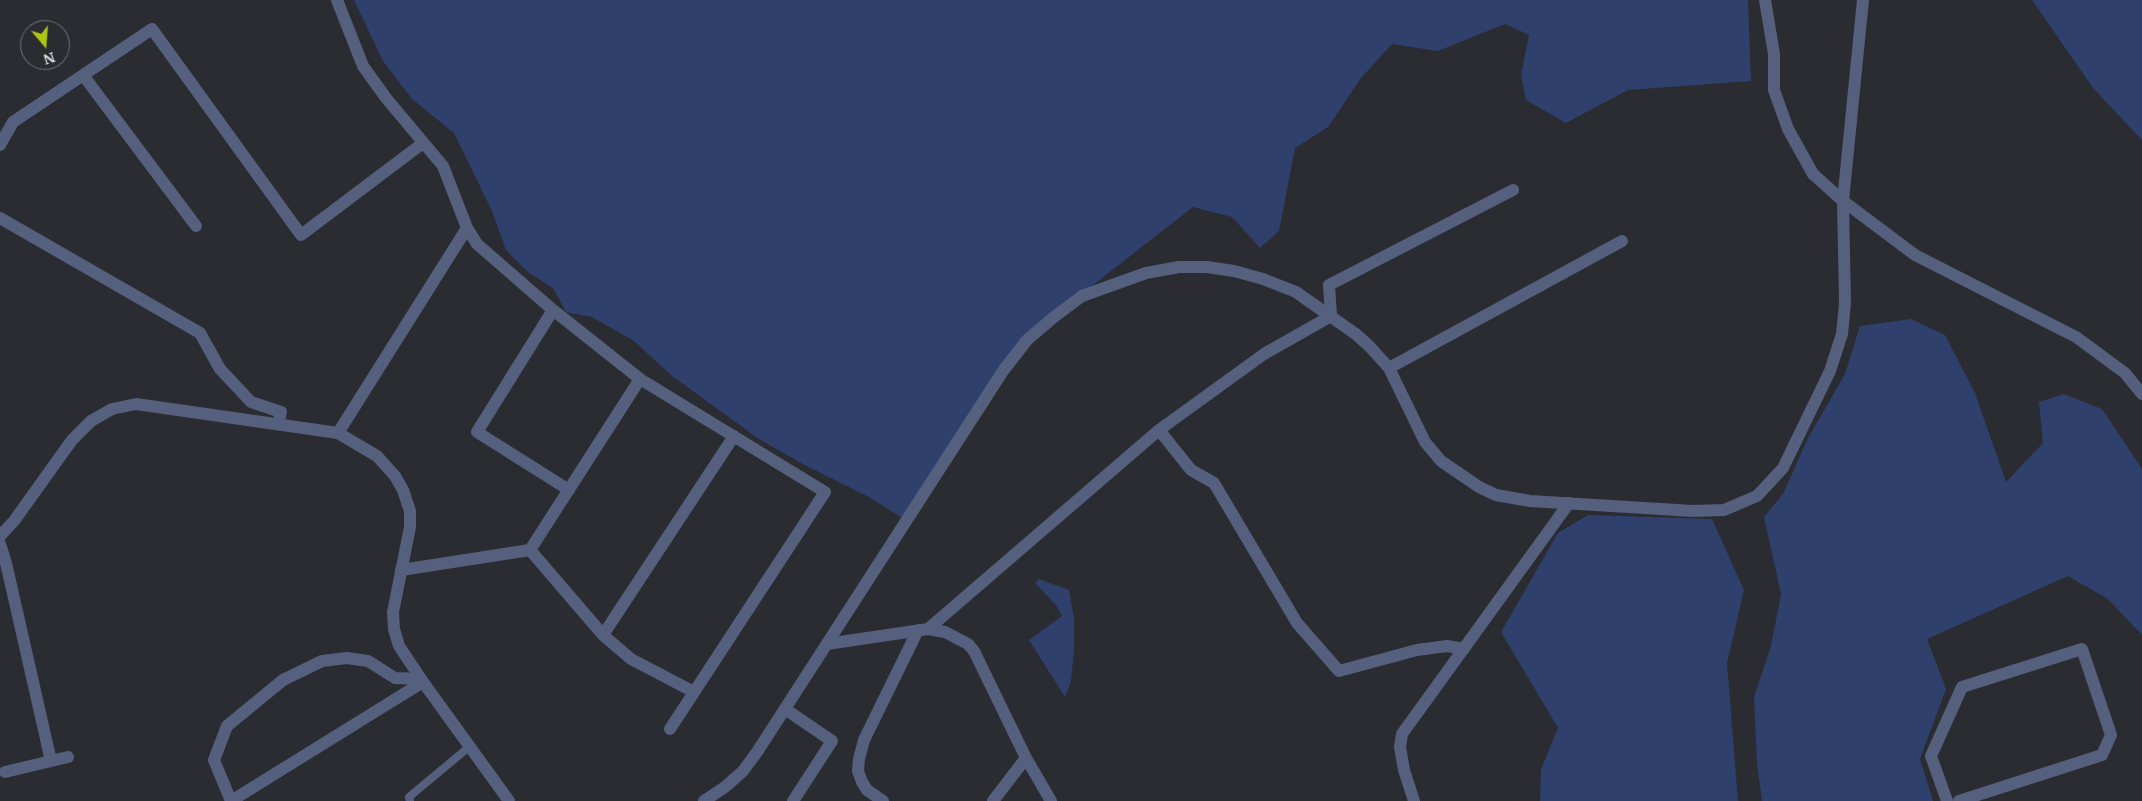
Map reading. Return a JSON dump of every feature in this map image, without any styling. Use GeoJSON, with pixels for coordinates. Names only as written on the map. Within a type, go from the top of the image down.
{"type":"FeatureCollection","features":[{"type":"Feature","properties":{"kind":"street"},"geometry":{"type":"LineString","coordinates":[[337,0],[363,66],[443,166],[467,228],[477,244],[553,310],[640,379],[825,492],[670,729]]}},
{"type":"Feature","properties":{"kind":"street"},"geometry":{"type":"LineString","coordinates":[[1765,0],[1774,54],[1774,90],[1788,129],[1814,174],[1843,201],[1915,255],[2076,336],[2125,373],[2142,394]]}},
{"type":"Feature","properties":{"kind":"street"},"geometry":{"type":"LineString","coordinates":[[704,801],[725,787],[743,771],[785,710],[1002,370],[1027,340],[1054,316],[1082,296],[1146,273],[1179,267],[1207,267],[1234,271],[1263,279],[1296,292],[1331,316],[1370,347],[1389,368],[1426,442],[1441,461],[1479,487],[1496,495],[1530,501],[1693,511],[1724,510],[1757,496],[1783,468],[1830,371],[1842,334],[1845,302],[1843,201],[1863,0]]}},
{"type":"Feature","properties":{"kind":"street"},"geometry":{"type":"LineString","coordinates":[[0,144],[13,122],[152,29],[302,235],[423,143]]}},
{"type":"Feature","properties":{"kind":"street"},"geometry":{"type":"LineString","coordinates":[[83,75],[196,226]]}},
{"type":"Feature","properties":{"kind":"street"},"geometry":{"type":"LineString","coordinates":[[1331,316],[1329,285],[1513,190]]}},
{"type":"Feature","properties":{"kind":"street"},"geometry":{"type":"LineString","coordinates":[[0,218],[200,333],[220,369],[251,402],[281,412],[278,424]]}},
{"type":"Feature","properties":{"kind":"street"},"geometry":{"type":"LineString","coordinates":[[338,434],[467,228]]}},
{"type":"Feature","properties":{"kind":"street"},"geometry":{"type":"LineString","coordinates":[[1389,368],[1622,241]]}},
{"type":"Feature","properties":{"kind":"street"},"geometry":{"type":"LineString","coordinates":[[553,310],[477,432],[569,490]]}},
{"type":"Feature","properties":{"kind":"street"},"geometry":{"type":"LineString","coordinates":[[883,801],[867,790],[862,782],[858,771],[859,759],[864,740],[923,630],[1159,430],[1264,354],[1331,316]]}},
{"type":"Feature","properties":{"kind":"street"},"geometry":{"type":"LineString","coordinates":[[401,570],[530,550],[640,379]]}},
{"type":"Feature","properties":{"kind":"street"},"geometry":{"type":"LineString","coordinates":[[0,536],[14,522],[72,440],[91,421],[112,409],[136,404],[338,434],[377,456],[395,476],[403,490],[410,510],[410,527],[393,612],[394,628],[399,646],[509,801]]}},
{"type":"Feature","properties":{"kind":"street"},"geometry":{"type":"LineString","coordinates":[[1159,430],[1191,470],[1214,483],[1297,623],[1339,671],[1416,650],[1447,646],[1464,649]]}},
{"type":"Feature","properties":{"kind":"street"},"geometry":{"type":"LineString","coordinates":[[603,634],[734,436]]}},
{"type":"Feature","properties":{"kind":"street"},"geometry":{"type":"LineString","coordinates":[[1414,801],[1404,770],[1400,747],[1402,734],[1569,503]]}},
{"type":"Feature","properties":{"kind":"street"},"geometry":{"type":"LineString","coordinates":[[0,544],[51,761]]}},
{"type":"Feature","properties":{"kind":"street"},"geometry":{"type":"LineString","coordinates":[[530,550],[603,634],[631,659],[694,692]]}},
{"type":"Feature","properties":{"kind":"street"},"geometry":{"type":"LineString","coordinates":[[827,644],[923,630],[945,632],[968,644],[974,651],[1026,758],[1051,801]]}},
{"type":"Feature","properties":{"kind":"street"},"geometry":{"type":"LineString","coordinates":[[1946,801],[1931,756],[1962,687],[2082,649],[2111,735],[2102,754],[1959,801]]}},
{"type":"Feature","properties":{"kind":"street"},"geometry":{"type":"LineString","coordinates":[[347,658],[368,662],[395,678],[422,681],[231,801],[214,760],[228,726],[283,680],[322,660],[347,658]]}},
{"type":"Feature","properties":{"kind":"street"},"geometry":{"type":"LineString","coordinates":[[785,710],[832,741],[792,801]]}},
{"type":"Feature","properties":{"kind":"street"},"geometry":{"type":"LineString","coordinates":[[4,772],[68,757]]}},
{"type":"Feature","properties":{"kind":"street"},"geometry":{"type":"LineString","coordinates":[[993,801],[1026,758]]}},
{"type":"Feature","properties":{"kind":"lane"},"geometry":{"type":"LineString","coordinates":[[410,801],[409,797],[469,747]]}},
{"type":"Feature","properties":{"kind":"shaded area"},"geometry":{"type":"Polygon","coordinates":[[[354,0],[1748,0],[1751,81],[1628,90],[1566,123],[1526,100],[1521,75],[1529,35],[1505,24],[1438,51],[1392,44],[1361,78],[1328,127],[1295,148],[1279,231],[1260,248],[1232,217],[1193,207],[1061,310],[1018,351],[904,519],[869,497],[799,462],[759,439],[672,376],[634,341],[592,317],[566,312],[553,288],[529,273],[506,250],[492,211],[454,133],[412,99],[383,61],[354,0]]]}},
{"type":"Feature","properties":{"kind":"shaded area"},"geometry":{"type":"Polygon","coordinates":[[[2032,0],[2142,0],[2142,140],[2093,88],[2032,0]]]}},
{"type":"Feature","properties":{"kind":"shaded area"},"geometry":{"type":"Polygon","coordinates":[[[1911,319],[1945,335],[1975,393],[2006,482],[2043,443],[2039,402],[2064,394],[2102,409],[2142,469],[2142,635],[2108,599],[2068,576],[1927,639],[1946,689],[1920,759],[1933,801],[1762,801],[1757,763],[1754,697],[1771,646],[1781,594],[1764,517],[1783,494],[1808,438],[1845,374],[1860,326],[1911,319]]]}},
{"type":"Feature","properties":{"kind":"shaded area"},"geometry":{"type":"Polygon","coordinates":[[[1588,515],[1712,519],[1744,590],[1727,663],[1738,801],[1540,801],[1541,769],[1558,728],[1501,632],[1558,533],[1588,515]]]}},
{"type":"Feature","properties":{"kind":"shaded area"},"geometry":{"type":"Polygon","coordinates":[[[1039,579],[1069,590],[1074,618],[1074,650],[1071,681],[1065,697],[1029,640],[1062,616],[1056,605],[1035,583],[1039,579]]]}}]}
